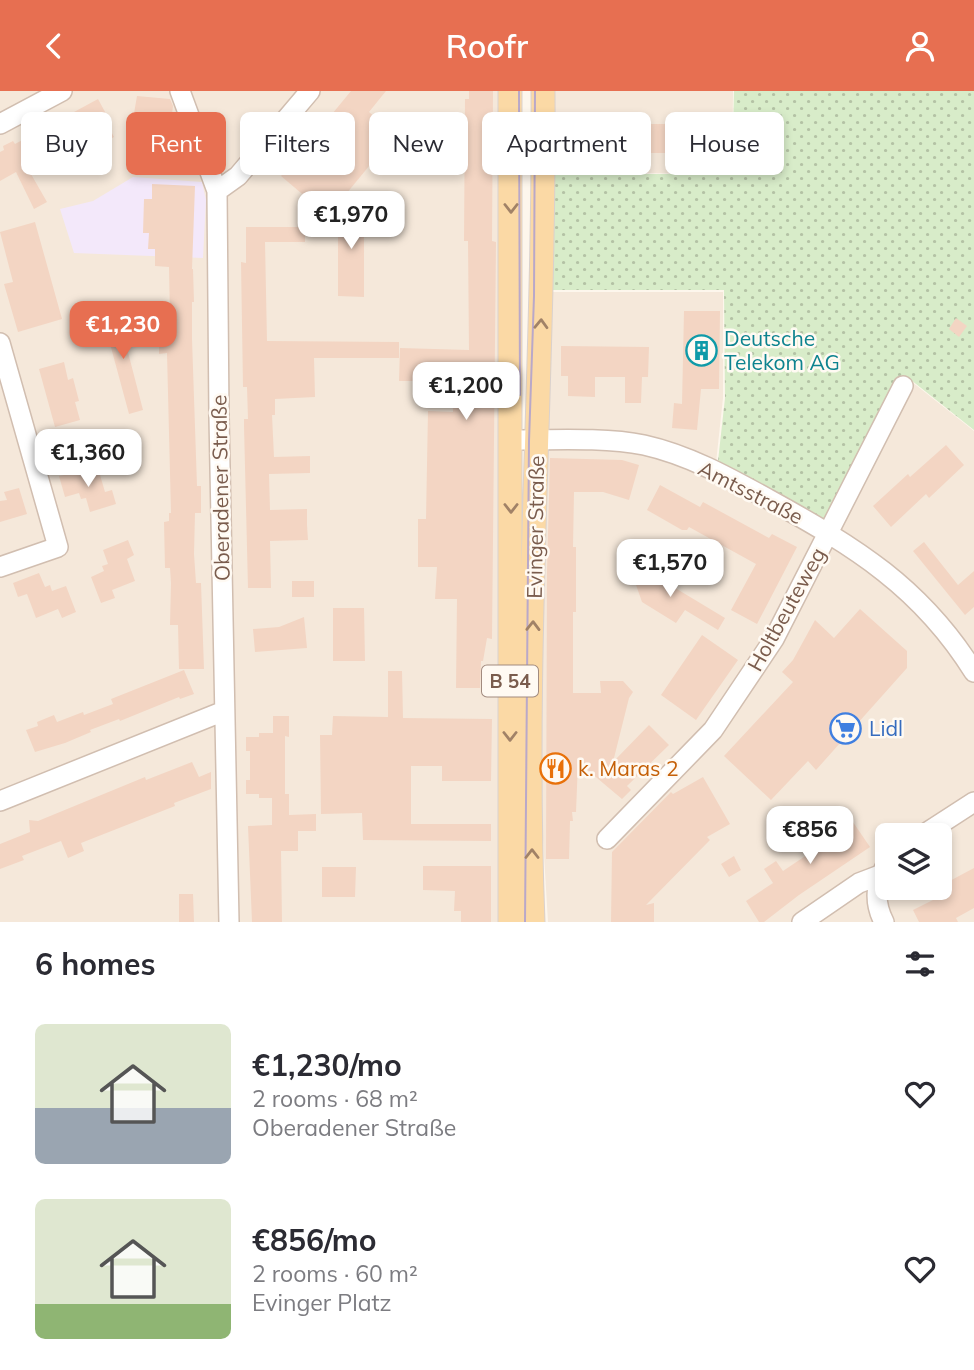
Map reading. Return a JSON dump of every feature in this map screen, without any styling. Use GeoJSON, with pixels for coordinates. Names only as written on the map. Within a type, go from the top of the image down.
{"type":"FeatureCollection","features":[{"type":"Feature","properties":{"kind":"main road","name":"Evinger Straße"},"geometry":{"type":"LineString","coordinates":[[510,91],[510,922]]}},
{"type":"Feature","properties":{"kind":"main road","name":"Evinger Straße"},"geometry":{"type":"LineString","coordinates":[[533,922],[532,719],[544,202],[543,91]]}},
{"type":"Feature","properties":{"kind":"street"},"geometry":{"type":"LineString","coordinates":[[0,124],[62,91]]}},
{"type":"Feature","properties":{"kind":"street","name":"Oberadener Straße"},"geometry":{"type":"LineString","coordinates":[[180,91],[217,191],[229,922]]}},
{"type":"Feature","properties":{"kind":"street"},"geometry":{"type":"LineString","coordinates":[[217,191],[238,176],[310,91]]}},
{"type":"Feature","properties":{"kind":"street"},"geometry":{"type":"LineString","coordinates":[[0,343],[58,547],[0,567]]}},
{"type":"Feature","properties":{"kind":"street","name":"Holtbeuteweg"},"geometry":{"type":"LineString","coordinates":[[607,839],[713,730],[774,639],[903,386]]}},
{"type":"Feature","properties":{"kind":"street","name":"Amtsstraße"},"geometry":{"type":"LineString","coordinates":[[511,440],[576,440],[643,445],[717,470],[827,532],[875,563],[910,593],[940,626],[974,672]]}},
{"type":"Feature","properties":{"kind":"street"},"geometry":{"type":"LineString","coordinates":[[0,801],[224,712]]}},
{"type":"Feature","properties":{"kind":"street"},"geometry":{"type":"LineString","coordinates":[[942,823],[974,802]]}},
{"type":"Feature","properties":{"kind":"street"},"geometry":{"type":"LineString","coordinates":[[803,922],[875,874]]}},
{"type":"Feature","properties":{"kind":"street"},"geometry":{"type":"LineString","coordinates":[[876,900],[884,922]]}},
{"type":"Feature","properties":{"kind":"shaded area"},"geometry":{"type":"Polygon","coordinates":[[[0,91],[510,91],[510,112],[482,112],[482,175],[510,175],[510,922],[0,922],[0,91]]]}},
{"type":"Feature","properties":{"kind":"shaded area"},"geometry":{"type":"Polygon","coordinates":[[[549,91],[733,91],[733,112],[665,112],[665,173],[651,173],[651,112],[549,112],[549,91]]]}},
{"type":"Feature","properties":{"kind":"shaded area"},"geometry":{"type":"Polygon","coordinates":[[[133,177],[202,182],[206,200],[203,258],[74,253],[60,209],[93,201],[133,177]]]}},
{"type":"Feature","properties":{"kind":"shaded area"},"geometry":{"type":"Polygon","coordinates":[[[544,292],[723,292],[723,398],[715,472],[829,533],[912,382],[974,431],[974,922],[548,922],[536,720],[544,292]]]}},
{"type":"Feature","properties":{"kind":"green space"},"geometry":{"type":"Polygon","coordinates":[[[734,91],[974,91],[974,430],[911,380],[903,386],[827,532],[717,470],[725,398],[724,290],[550,290],[550,175],[784,175],[784,112],[733,112],[734,91]]]}},
{"type":"Feature","properties":{"kind":"building"},"geometry":{"type":"Polygon","coordinates":[[[351,91],[386,91],[369,112],[369,166],[337,205],[322,194],[314,204],[281,176],[355,175],[355,112],[334,112],[351,91]]]}},
{"type":"Feature","properties":{"kind":"building"},"geometry":{"type":"Polygon","coordinates":[[[469,91],[493,91],[493,112],[482,112],[482,175],[492,175],[492,241],[496,242],[492,639],[487,638],[481,661],[480,688],[456,688],[457,599],[435,599],[437,567],[418,567],[418,519],[426,519],[428,411],[453,412],[452,367],[418,367],[417,381],[399,381],[400,348],[469,350],[468,241],[464,241],[464,175],[468,175],[468,112],[465,112],[465,99],[469,99],[469,91]]]}},
{"type":"Feature","properties":{"kind":"building"},"geometry":{"type":"Polygon","coordinates":[[[137,96],[170,99],[173,106],[172,112],[134,112],[137,96]]]}},
{"type":"Feature","properties":{"kind":"building"},"geometry":{"type":"Polygon","coordinates":[[[98,99],[105,112],[74,112],[98,99]]]}},
{"type":"Feature","properties":{"kind":"building"},"geometry":{"type":"Polygon","coordinates":[[[651,124],[665,124],[665,153],[651,153],[651,124]]]}},
{"type":"Feature","properties":{"kind":"building"},"geometry":{"type":"Polygon","coordinates":[[[13,141],[15,144],[21,141],[21,175],[32,175],[47,202],[34,209],[16,172],[0,181],[0,152],[4,150],[3,146],[13,141]]]}},
{"type":"Feature","properties":{"kind":"building"},"geometry":{"type":"Polygon","coordinates":[[[152,184],[195,186],[192,339],[197,486],[201,486],[201,513],[195,513],[194,554],[196,583],[201,583],[204,669],[179,669],[178,625],[170,625],[171,583],[170,568],[165,568],[164,522],[169,521],[171,513],[167,353],[159,354],[159,318],[170,318],[169,267],[155,266],[155,249],[148,249],[149,233],[143,233],[144,199],[152,199],[152,184]]]}},
{"type":"Feature","properties":{"kind":"building"},"geometry":{"type":"Polygon","coordinates":[[[338,205],[364,208],[364,297],[338,296],[338,228],[341,228],[338,225],[338,205]]]}},
{"type":"Feature","properties":{"kind":"building"},"geometry":{"type":"Polygon","coordinates":[[[35,222],[62,319],[18,332],[4,284],[13,282],[0,232],[35,222]]]}},
{"type":"Feature","properties":{"kind":"building"},"geometry":{"type":"Polygon","coordinates":[[[246,227],[305,227],[305,242],[265,242],[267,341],[399,342],[399,358],[314,358],[315,397],[275,399],[275,415],[272,415],[274,457],[310,456],[310,473],[269,474],[270,510],[307,509],[308,540],[270,541],[271,588],[248,588],[244,419],[248,419],[247,387],[243,387],[241,262],[246,263],[246,227]]]}},
{"type":"Feature","properties":{"kind":"building"},"geometry":{"type":"Polygon","coordinates":[[[117,310],[143,410],[129,414],[102,314],[117,310]]]}},
{"type":"Feature","properties":{"kind":"building","name":"Deutsche Telekom AG"},"geometry":{"type":"Polygon","coordinates":[[[684,311],[720,311],[719,389],[701,389],[697,430],[672,428],[674,403],[682,404],[684,311]]]}},
{"type":"Feature","properties":{"kind":"building"},"geometry":{"type":"Polygon","coordinates":[[[956,318],[967,326],[959,337],[949,329],[956,318]]]}},
{"type":"Feature","properties":{"kind":"building"},"geometry":{"type":"Polygon","coordinates":[[[561,346],[649,347],[648,377],[642,377],[641,403],[625,403],[625,377],[595,377],[595,397],[568,396],[568,376],[561,376],[561,346]]]}},
{"type":"Feature","properties":{"kind":"building"},"geometry":{"type":"Polygon","coordinates":[[[64,362],[68,380],[73,378],[79,401],[75,402],[80,420],[55,427],[39,369],[64,362]]]}},
{"type":"Feature","properties":{"kind":"building"},"geometry":{"type":"Polygon","coordinates":[[[946,445],[964,465],[929,498],[926,494],[891,527],[873,506],[908,474],[910,477],[946,445]]]}},
{"type":"Feature","properties":{"kind":"building"},"geometry":{"type":"Polygon","coordinates":[[[550,458],[622,460],[639,465],[629,500],[603,492],[574,492],[576,612],[573,612],[573,693],[601,693],[600,681],[623,681],[633,692],[629,698],[613,762],[649,725],[669,745],[627,786],[631,790],[622,799],[578,762],[576,812],[572,812],[573,821],[570,821],[569,859],[546,859],[550,458]]]}},
{"type":"Feature","properties":{"kind":"building"},"geometry":{"type":"Polygon","coordinates":[[[98,468],[105,492],[112,490],[116,504],[90,512],[86,498],[81,499],[79,493],[65,497],[59,476],[98,468]]]}},
{"type":"Feature","properties":{"kind":"building"},"geometry":{"type":"Polygon","coordinates":[[[660,485],[700,507],[703,502],[769,538],[772,534],[797,547],[757,624],[731,610],[756,564],[689,527],[682,530],[647,510],[660,485]]]}},
{"type":"Feature","properties":{"kind":"building"},"geometry":{"type":"Polygon","coordinates":[[[19,488],[27,514],[0,522],[0,501],[7,500],[4,492],[19,488]]]}},
{"type":"Feature","properties":{"kind":"building"},"geometry":{"type":"Polygon","coordinates":[[[128,540],[134,555],[127,559],[135,581],[112,590],[115,598],[101,603],[91,577],[104,571],[102,566],[108,564],[103,550],[128,540]]]}},
{"type":"Feature","properties":{"kind":"building"},"geometry":{"type":"Polygon","coordinates":[[[924,542],[958,585],[974,571],[974,607],[965,615],[913,551],[924,542]]]}},
{"type":"Feature","properties":{"kind":"building"},"geometry":{"type":"Polygon","coordinates":[[[627,559],[725,618],[718,630],[685,610],[676,623],[642,602],[627,559]]]}},
{"type":"Feature","properties":{"kind":"building"},"geometry":{"type":"Polygon","coordinates":[[[39,573],[45,587],[50,585],[52,591],[66,586],[76,612],[62,618],[58,609],[36,618],[27,594],[18,597],[13,583],[39,573]]]}},
{"type":"Feature","properties":{"kind":"building"},"geometry":{"type":"Polygon","coordinates":[[[292,581],[314,581],[314,597],[292,597],[292,581]]]}},
{"type":"Feature","properties":{"kind":"building"},"geometry":{"type":"Polygon","coordinates":[[[333,608],[364,608],[365,661],[333,661],[333,608]]]}},
{"type":"Feature","properties":{"kind":"building"},"geometry":{"type":"Polygon","coordinates":[[[860,609],[907,651],[907,668],[816,770],[808,761],[771,800],[724,756],[793,682],[782,672],[793,660],[815,620],[834,638],[860,609]]]}},
{"type":"Feature","properties":{"kind":"building"},"geometry":{"type":"Polygon","coordinates":[[[304,617],[307,648],[255,652],[253,629],[279,627],[304,617]]]}},
{"type":"Feature","properties":{"kind":"building"},"geometry":{"type":"Polygon","coordinates":[[[702,635],[738,660],[696,720],[661,695],[702,635]]]}},
{"type":"Feature","properties":{"kind":"building"},"geometry":{"type":"Polygon","coordinates":[[[184,670],[194,694],[180,699],[179,697],[90,730],[91,732],[65,743],[35,752],[26,730],[38,726],[37,722],[54,715],[57,722],[83,712],[84,715],[113,704],[111,699],[184,670]]]}},
{"type":"Feature","properties":{"kind":"building"},"geometry":{"type":"Polygon","coordinates":[[[388,671],[402,671],[403,718],[492,719],[491,781],[442,781],[442,766],[411,766],[411,824],[491,824],[491,841],[363,840],[362,813],[321,814],[320,735],[332,735],[333,716],[388,717],[388,671]]]}},
{"type":"Feature","properties":{"kind":"building"},"geometry":{"type":"Polygon","coordinates":[[[273,716],[289,716],[289,737],[285,736],[285,794],[289,794],[289,815],[316,814],[316,831],[298,831],[298,851],[281,851],[282,922],[252,922],[248,826],[272,825],[272,798],[246,794],[246,780],[250,780],[250,751],[246,751],[246,737],[273,733],[273,716]]]}},
{"type":"Feature","properties":{"kind":"building"},"geometry":{"type":"Polygon","coordinates":[[[192,762],[199,777],[211,772],[211,789],[81,843],[84,851],[68,858],[61,841],[22,856],[24,860],[0,869],[0,844],[30,832],[29,820],[38,821],[145,777],[146,780],[192,762]]]}},
{"type":"Feature","properties":{"kind":"building"},"geometry":{"type":"Polygon","coordinates":[[[703,777],[730,824],[707,837],[710,840],[646,905],[654,903],[654,922],[611,922],[612,852],[671,792],[673,794],[703,777]]]}},
{"type":"Feature","properties":{"kind":"building"},"geometry":{"type":"Polygon","coordinates":[[[842,806],[870,847],[764,922],[759,922],[746,901],[773,883],[764,869],[776,861],[783,871],[832,838],[821,821],[842,806]]]}},
{"type":"Feature","properties":{"kind":"building"},"geometry":{"type":"Polygon","coordinates":[[[734,856],[741,870],[729,877],[721,864],[734,856]]]}},
{"type":"Feature","properties":{"kind":"building"},"geometry":{"type":"Polygon","coordinates":[[[423,866],[491,866],[491,922],[461,922],[461,911],[454,911],[455,891],[423,890],[423,866]]]}},
{"type":"Feature","properties":{"kind":"building"},"geometry":{"type":"Polygon","coordinates":[[[322,867],[356,867],[355,897],[322,897],[322,867]]]}},
{"type":"Feature","properties":{"kind":"building"},"geometry":{"type":"Polygon","coordinates":[[[974,868],[974,908],[956,918],[958,922],[919,922],[913,910],[933,900],[952,900],[952,880],[974,868]]]}},
{"type":"Feature","properties":{"kind":"building"},"geometry":{"type":"Polygon","coordinates":[[[179,894],[193,894],[194,922],[179,922],[179,894]]]}},
{"type":"Feature","properties":{"kind":"tram line"},"geometry":{"type":"LineString","coordinates":[[519,91],[520,395]]}},
{"type":"Feature","properties":{"kind":"tram line"},"geometry":{"type":"LineString","coordinates":[[525,922],[535,91]]}},
{"type":"Feature","properties":{"kind":"place","name":"Deutsche Telekom AG"},"geometry":{"type":"Point","coordinates":[701,350]}},
{"type":"Feature","properties":{"kind":"place","name":"Lidl"},"geometry":{"type":"Point","coordinates":[846,728]}},
{"type":"Feature","properties":{"kind":"place","name":"k. Maras 2"},"geometry":{"type":"Point","coordinates":[555,768]}}]}
